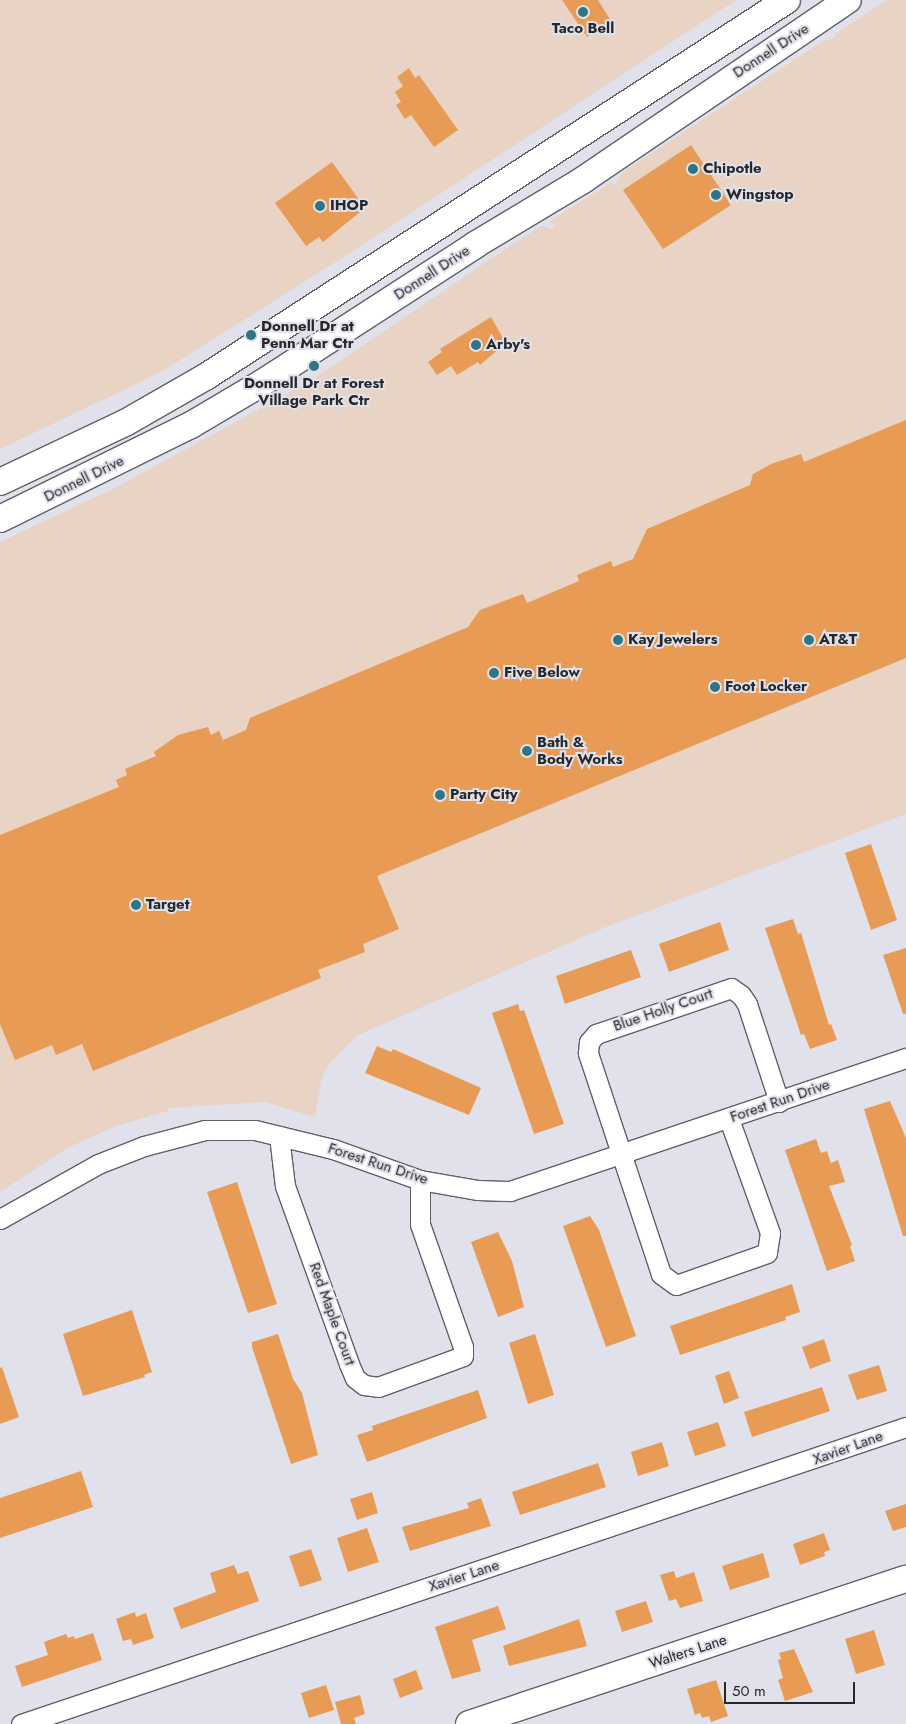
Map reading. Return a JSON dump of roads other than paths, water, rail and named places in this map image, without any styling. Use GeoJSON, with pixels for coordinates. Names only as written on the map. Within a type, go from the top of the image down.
{"type":"FeatureCollection","features":[{"type":"Feature","properties":{"kind":"street"},"geometry":{"type":"LineString","coordinates":[[0,482],[125,423],[207,376],[786,0]]}},
{"type":"Feature","properties":{"kind":"street","name":"Donnell Drive"},"geometry":{"type":"LineString","coordinates":[[0,519],[191,425],[262,383],[475,245],[583,180],[848,0]]}},
{"type":"Feature","properties":{"kind":"street","name":"Blue Holly Court"},"geometry":{"type":"LineString","coordinates":[[730,1119],[770,1233],[767,1253],[676,1285],[661,1274],[588,1053],[589,1042],[596,1034],[731,988],[742,994],[747,1004],[779,1102]]}},
{"type":"Feature","properties":{"kind":"street","name":"Forest Run Drive"},"geometry":{"type":"LineString","coordinates":[[0,1219],[63,1181],[144,1146],[206,1130],[255,1130],[333,1149],[420,1180],[478,1190],[510,1191],[730,1119],[906,1058]]}},
{"type":"Feature","properties":{"kind":"street","name":"Red Maple Court"},"geometry":{"type":"LineString","coordinates":[[279,1136],[286,1186],[349,1364],[355,1378],[364,1385],[378,1387],[463,1356],[463,1347],[420,1224],[420,1180]]}},
{"type":"Feature","properties":{"kind":"street","name":"Xavier Lane"},"geometry":{"type":"LineString","coordinates":[[21,1724],[906,1427]]}},
{"type":"Feature","properties":{"kind":"street","name":"Walters Lane"},"geometry":{"type":"LineString","coordinates":[[469,1724],[906,1579]]}},
{"type":"Feature","properties":{"kind":"place","name":"Taco Bell"},"geometry":{"type":"Point","coordinates":[583,12]}},
{"type":"Feature","properties":{"kind":"place","name":"Chipotle"},"geometry":{"type":"Point","coordinates":[693,169]}},
{"type":"Feature","properties":{"kind":"place","name":"Wingstop"},"geometry":{"type":"Point","coordinates":[716,195]}},
{"type":"Feature","properties":{"kind":"place","name":"IHOP"},"geometry":{"type":"Point","coordinates":[320,206]}},
{"type":"Feature","properties":{"kind":"place","name":"Donnell Dr at Penn Mar Ctr"},"geometry":{"type":"Point","coordinates":[251,335]}},
{"type":"Feature","properties":{"kind":"place","name":"Arby's"},"geometry":{"type":"Point","coordinates":[476,345]}},
{"type":"Feature","properties":{"kind":"place","name":"Donnell Dr at Forest Village Park Ctr"},"geometry":{"type":"Point","coordinates":[314,366]}},
{"type":"Feature","properties":{"kind":"place","name":"Kay Jewelers"},"geometry":{"type":"Point","coordinates":[618,640]}},
{"type":"Feature","properties":{"kind":"place","name":"AT&T"},"geometry":{"type":"Point","coordinates":[809,640]}},
{"type":"Feature","properties":{"kind":"place","name":"Five Below"},"geometry":{"type":"Point","coordinates":[494,673]}},
{"type":"Feature","properties":{"kind":"place","name":"Foot Locker"},"geometry":{"type":"Point","coordinates":[715,687]}},
{"type":"Feature","properties":{"kind":"place","name":"Bath & Body Works"},"geometry":{"type":"Point","coordinates":[527,751]}},
{"type":"Feature","properties":{"kind":"place","name":"Party City"},"geometry":{"type":"Point","coordinates":[440,795]}},
{"type":"Feature","properties":{"kind":"place","name":"Target"},"geometry":{"type":"Point","coordinates":[136,905]}}]}
